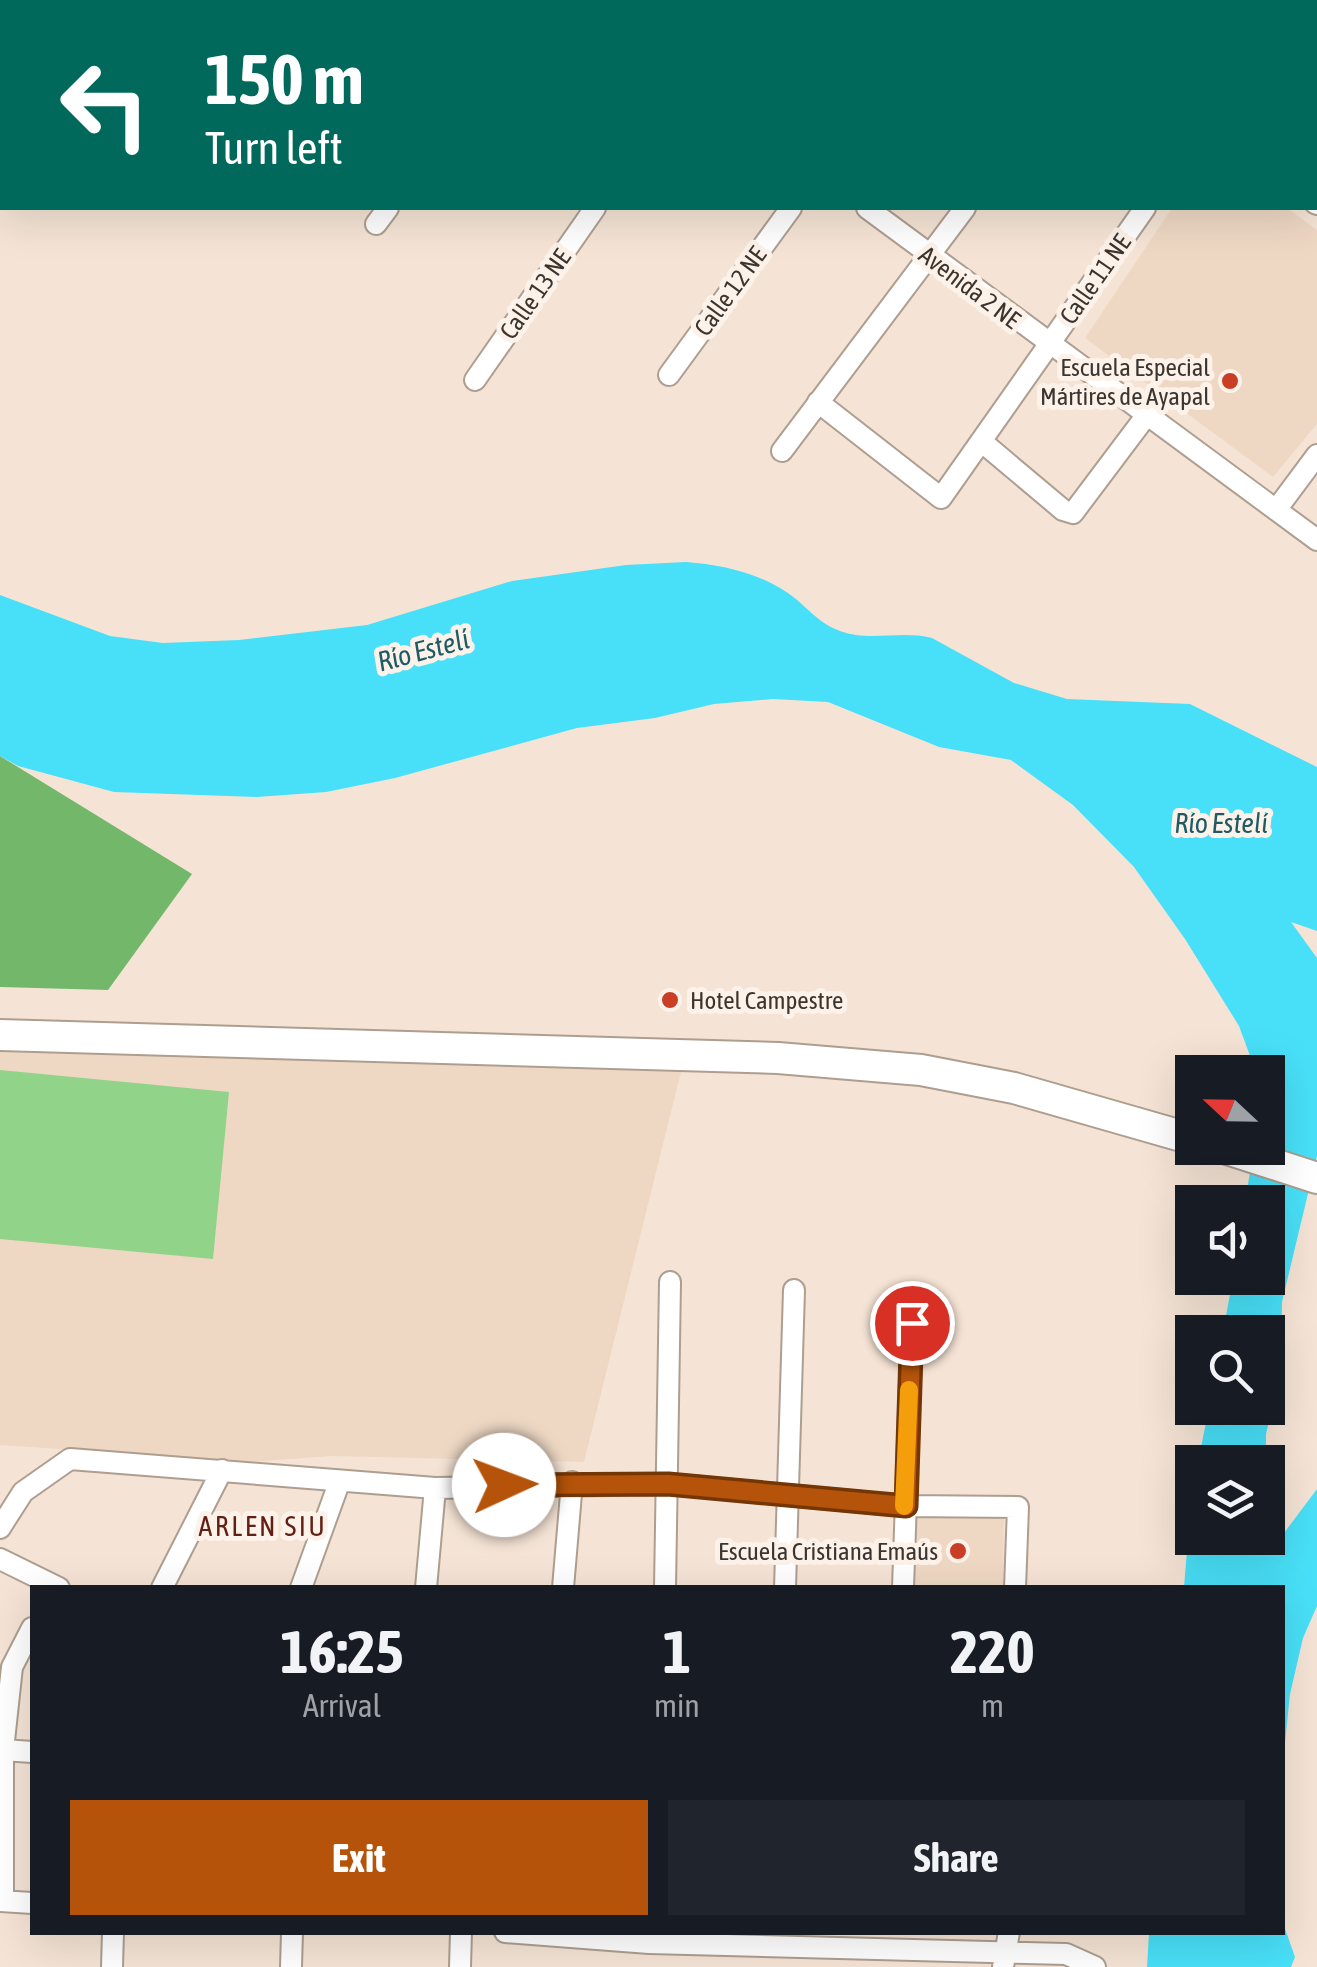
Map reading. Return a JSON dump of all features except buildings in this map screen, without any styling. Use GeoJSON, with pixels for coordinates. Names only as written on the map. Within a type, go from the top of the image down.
{"type":"FeatureCollection","features":[{"type":"Feature","properties":{"kind":"street","name":"Calle 13 NE"},"geometry":{"type":"LineString","coordinates":[[475,380],[594,210]]}},
{"type":"Feature","properties":{"kind":"street","name":"Calle 12 NE"},"geometry":{"type":"LineString","coordinates":[[669,375],[790,210]]}},
{"type":"Feature","properties":{"kind":"street","name":"Avenida 2 NE"},"geometry":{"type":"LineString","coordinates":[[870,210],[1317,540]]}},
{"type":"Feature","properties":{"kind":"street"},"geometry":{"type":"LineString","coordinates":[[782,450],[963,210]]}},
{"type":"Feature","properties":{"kind":"street","name":"Calle 11 NE"},"geometry":{"type":"LineString","coordinates":[[818,402],[941,498],[1144,210]]}},
{"type":"Feature","properties":{"kind":"street"},"geometry":{"type":"LineString","coordinates":[[981,441],[1063,510],[1073,513],[1146,416]]}},
{"type":"Feature","properties":{"kind":"street"},"geometry":{"type":"LineString","coordinates":[[1276,510],[1317,455]]}},
{"type":"Feature","properties":{"kind":"street"},"geometry":{"type":"LineString","coordinates":[[0,1035],[778,1058],[921,1070],[1014,1088],[1175,1133]]}},
{"type":"Feature","properties":{"kind":"street"},"geometry":{"type":"LineString","coordinates":[[1277,1165],[1317,1178]]}},
{"type":"Feature","properties":{"kind":"street"},"geometry":{"type":"LineString","coordinates":[[664,1585],[670,1282]]}},
{"type":"Feature","properties":{"kind":"street"},"geometry":{"type":"LineString","coordinates":[[785,1585],[784,1494],[794,1290]]}},
{"type":"Feature","properties":{"kind":"street"},"geometry":{"type":"LineString","coordinates":[[904,1585],[912,1323]]}},
{"type":"Feature","properties":{"kind":"street"},"geometry":{"type":"LineString","coordinates":[[0,1528],[23,1492],[70,1458],[435,1488],[572,1482],[668,1484],[906,1506],[1018,1508],[1015,1585]]}},
{"type":"Feature","properties":{"kind":"street"},"geometry":{"type":"LineString","coordinates":[[164,1585],[222,1470]]}},
{"type":"Feature","properties":{"kind":"street"},"geometry":{"type":"LineString","coordinates":[[563,1585],[572,1482]]}},
{"type":"Feature","properties":{"kind":"street"},"geometry":{"type":"LineString","coordinates":[[302,1585],[339,1483]]}},
{"type":"Feature","properties":{"kind":"street"},"geometry":{"type":"LineString","coordinates":[[426,1585],[435,1488]]}},
{"type":"Feature","properties":{"kind":"street"},"geometry":{"type":"LineString","coordinates":[[0,1559],[52,1585]]}},
{"type":"Feature","properties":{"kind":"street"},"geometry":{"type":"LineString","coordinates":[[30,1632],[12,1667],[3,1750],[2,1901],[30,1903]]}},
{"type":"Feature","properties":{"kind":"street"},"geometry":{"type":"LineString","coordinates":[[3,1750],[30,1752]]}},
{"type":"Feature","properties":{"kind":"street"},"geometry":{"type":"LineString","coordinates":[[112,1967],[113,1935]]}},
{"type":"Feature","properties":{"kind":"street"},"geometry":{"type":"LineString","coordinates":[[291,1967],[292,1935]]}},
{"type":"Feature","properties":{"kind":"street"},"geometry":{"type":"LineString","coordinates":[[460,1967],[461,1935]]}},
{"type":"Feature","properties":{"kind":"street"},"geometry":{"type":"LineString","coordinates":[[577,1935],[782,1938],[887,1950],[1066,1954],[1095,1967]]}},
{"type":"Feature","properties":{"kind":"street"},"geometry":{"type":"LineString","coordinates":[[648,1967],[649,1938]]}},
{"type":"Feature","properties":{"kind":"street"},"geometry":{"type":"LineString","coordinates":[[782,1938],[782,1967]]}},
{"type":"Feature","properties":{"kind":"shaded area","name":"Escuela Especial Mártires de Ayapal"},"geometry":{"type":"Polygon","coordinates":[[[1171,210],[1290,210],[1317,230],[1317,424],[1273,477],[1085,338],[1171,210]]]}},
{"type":"Feature","properties":{"kind":"shaded area"},"geometry":{"type":"Polygon","coordinates":[[[0,1049],[681,1072],[584,1462],[331,1456],[252,1462],[0,1445],[0,1049]]]}},
{"type":"Feature","properties":{"kind":"shaded area","name":"Escuela Cristiana Emaús"},"geometry":{"type":"Polygon","coordinates":[[[914,1515],[1004,1515],[1003,1585],[912,1585],[914,1515]]]}},
{"type":"Feature","properties":{"kind":"green space"},"geometry":{"type":"Polygon","coordinates":[[[0,756],[192,874],[108,990],[0,987],[0,756]]]}},
{"type":"Feature","properties":{"kind":"green space"},"geometry":{"type":"Polygon","coordinates":[[[0,1070],[229,1092],[213,1259],[0,1239],[0,1070]]]}},
{"type":"Feature","properties":{"kind":"water","name":"Río Estelí"},"geometry":{"type":"Polygon","coordinates":[[[686,562],[730,568],[784,590],[840,631],[862,636],[932,638],[1014,683],[1067,699],[1190,704],[1317,767],[1317,931],[1291,922],[1317,958],[1317,1156],[1285,1289],[1285,1185],[1248,1185],[1251,1165],[1285,1165],[1285,1055],[1250,1055],[1239,1026],[1134,867],[1073,805],[1011,760],[939,747],[828,702],[773,699],[714,704],[655,718],[577,728],[395,778],[326,792],[257,797],[114,792],[18,766],[0,756],[0,595],[110,636],[163,643],[239,640],[367,625],[512,581],[626,565],[686,562]]]}},
{"type":"Feature","properties":{"kind":"water","name":"Río Estelí"},"geometry":{"type":"Polygon","coordinates":[[[1230,1295],[1284,1295],[1282,1315],[1226,1315],[1230,1295]]]}},
{"type":"Feature","properties":{"kind":"water","name":"Río Estelí"},"geometry":{"type":"Polygon","coordinates":[[[1206,1425],[1268,1425],[1266,1445],[1201,1445],[1206,1425]]]}},
{"type":"Feature","properties":{"kind":"water"},"geometry":{"type":"Polygon","coordinates":[[[1317,1489],[1317,1606],[1303,1638],[1290,1694],[1285,1743],[1285,1585],[1184,1585],[1187,1555],[1285,1555],[1285,1532],[1317,1489]]]}},
{"type":"Feature","properties":{"kind":"water"},"geometry":{"type":"Polygon","coordinates":[[[1285,1929],[1295,1957],[1291,1967],[1147,1967],[1149,1935],[1285,1935],[1285,1929]]]}},
{"type":"Feature","properties":{"kind":"slow traffic"},"geometry":{"type":"LineString","coordinates":[[904,1506],[909,1390]]}},
{"type":"Feature","properties":{"kind":"place","name":"Escuela Especial Mártires de Ayapal"},"geometry":{"type":"Point","coordinates":[1230,381]}},
{"type":"Feature","properties":{"kind":"place","name":"Hotel Campestre"},"geometry":{"type":"Point","coordinates":[670,1000]}},
{"type":"Feature","properties":{"kind":"place","name":"Escuela Cristiana Emaús"},"geometry":{"type":"Point","coordinates":[958,1551]}},
{"type":"Feature","properties":{"kind":"district","name":"ARLEN SIU"},"geometry":{"type":"Point","coordinates":[263,1526]}},
{"type":"Feature","properties":{"kind":"route"},"geometry":{"type":"LineString","coordinates":[[504,1485],[668,1484],[906,1506],[912,1323]]}}]}
